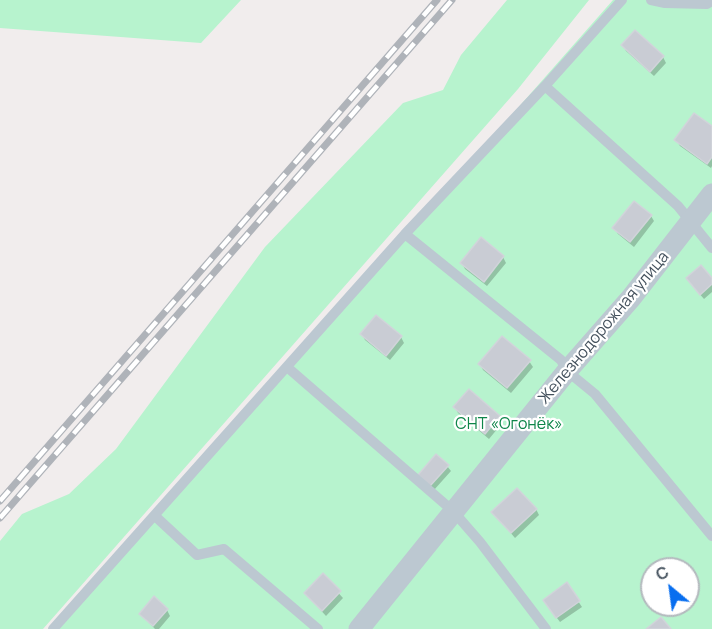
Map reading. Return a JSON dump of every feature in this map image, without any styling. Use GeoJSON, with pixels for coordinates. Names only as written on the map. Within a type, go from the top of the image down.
{"type":"FeatureCollection","features":[{"type":"Feature","properties":{"kind":"street","name":"Железнодорожная улица"},"geometry":{"type":"LineString","coordinates":[[359,629],[567,371],[631,298],[712,194]]}},
{"type":"Feature","properties":{"kind":"lane"},"geometry":{"type":"LineString","coordinates":[[53,629],[405,234],[545,86],[622,0]]}},
{"type":"Feature","properties":{"kind":"lane"},"geometry":{"type":"LineString","coordinates":[[651,0],[666,3],[707,4],[712,1]]}},
{"type":"Feature","properties":{"kind":"lane"},"geometry":{"type":"LineString","coordinates":[[545,86],[678,206],[712,248]]}},
{"type":"Feature","properties":{"kind":"lane"},"geometry":{"type":"LineString","coordinates":[[405,234],[561,360],[567,371],[595,394],[712,536]]}},
{"type":"Feature","properties":{"kind":"lane"},"geometry":{"type":"LineString","coordinates":[[287,367],[453,511],[480,542],[546,629]]}},
{"type":"Feature","properties":{"kind":"lane"},"geometry":{"type":"LineString","coordinates":[[155,516],[197,555],[224,549],[318,629]]}},
{"type":"Feature","properties":{"kind":"green space"},"geometry":{"type":"Polygon","coordinates":[[[0,0],[241,0],[201,43],[0,28],[0,0]]]}},
{"type":"Feature","properties":{"kind":"green space"},"geometry":{"type":"Polygon","coordinates":[[[507,0],[589,0],[518,89],[43,629],[0,629],[0,541],[22,514],[69,494],[116,449],[265,247],[403,103],[443,90],[461,55],[507,0]]]}},
{"type":"Feature","properties":{"kind":"green space","name":"СНТ «Огонёк»"},"geometry":{"type":"Polygon","coordinates":[[[613,0],[712,0],[712,629],[59,629],[613,0]]]}},
{"type":"Feature","properties":{"kind":"building"},"geometry":{"type":"Polygon","coordinates":[[[635,30],[664,56],[650,72],[621,45],[635,30]]]}},
{"type":"Feature","properties":{"kind":"building"},"geometry":{"type":"Polygon","coordinates":[[[694,113],[712,126],[712,157],[707,164],[674,140],[694,113]]]}},
{"type":"Feature","properties":{"kind":"building"},"geometry":{"type":"Polygon","coordinates":[[[634,201],[652,215],[630,242],[612,228],[634,201]]]}},
{"type":"Feature","properties":{"kind":"building"},"geometry":{"type":"Polygon","coordinates":[[[481,237],[504,256],[484,282],[460,263],[481,237]]]}},
{"type":"Feature","properties":{"kind":"building"},"geometry":{"type":"Polygon","coordinates":[[[701,265],[712,278],[712,284],[700,295],[686,278],[701,265]]]}},
{"type":"Feature","properties":{"kind":"building"},"geometry":{"type":"Polygon","coordinates":[[[376,315],[402,336],[386,356],[360,334],[376,315]]]}},
{"type":"Feature","properties":{"kind":"building"},"geometry":{"type":"Polygon","coordinates":[[[502,336],[531,360],[507,388],[478,364],[502,336]]]}},
{"type":"Feature","properties":{"kind":"building"},"geometry":{"type":"Polygon","coordinates":[[[469,389],[500,416],[485,434],[453,407],[469,389]]]}},
{"type":"Feature","properties":{"kind":"building"},"geometry":{"type":"Polygon","coordinates":[[[436,454],[449,465],[430,486],[418,475],[436,454]]]}},
{"type":"Feature","properties":{"kind":"building"},"geometry":{"type":"Polygon","coordinates":[[[517,488],[537,509],[511,533],[491,512],[517,488]]]}},
{"type":"Feature","properties":{"kind":"building"},"geometry":{"type":"Polygon","coordinates":[[[323,573],[341,591],[322,611],[304,593],[323,573]]]}},
{"type":"Feature","properties":{"kind":"building"},"geometry":{"type":"Polygon","coordinates":[[[567,582],[580,601],[556,618],[543,600],[567,582]]]}},
{"type":"Feature","properties":{"kind":"building"},"geometry":{"type":"Polygon","coordinates":[[[154,596],[168,609],[153,626],[139,614],[154,596]]]}},
{"type":"Feature","properties":{"kind":"building"},"geometry":{"type":"Polygon","coordinates":[[[661,617],[671,629],[646,629],[661,617]]]}},
{"type":"Feature","properties":{"kind":"railway"},"geometry":{"type":"LineString","coordinates":[[0,501],[437,0]]}},
{"type":"Feature","properties":{"kind":"railway"},"geometry":{"type":"LineString","coordinates":[[0,518],[452,0]]}}]}
